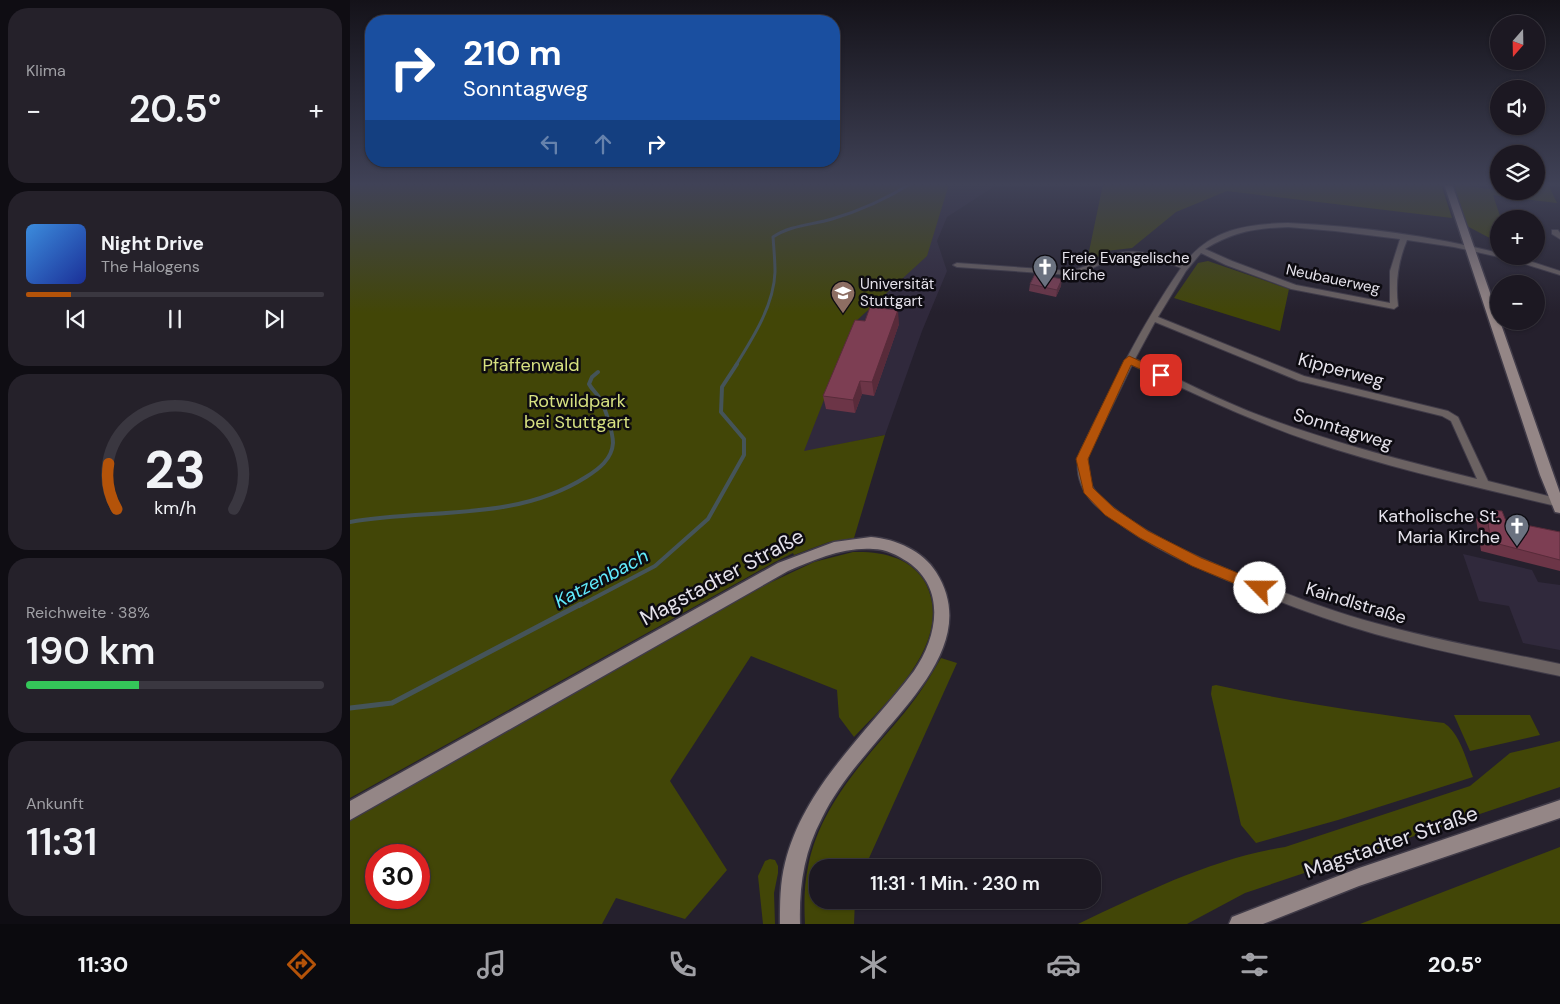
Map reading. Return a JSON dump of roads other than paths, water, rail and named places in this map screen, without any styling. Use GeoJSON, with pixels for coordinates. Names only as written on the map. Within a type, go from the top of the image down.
{"type":"FeatureCollection","features":[{"type":"Feature","properties":{"kind":"main road"},"geometry":{"type":"LineString","coordinates":[[1462,227],[1546,474],[1559,505]]}},
{"type":"Feature","properties":{"kind":"main road","name":"Magstadter Straße"},"geometry":{"type":"LineString","coordinates":[[350,811],[783,567],[806,557],[843,546],[867,543],[891,546],[912,556],[934,578],[940,590],[943,608],[942,629],[934,651],[918,678],[840,773],[815,808],[801,841],[793,868],[789,900],[790,924]]}},
{"type":"Feature","properties":{"kind":"main road","name":"Magstadter Straße"},"geometry":{"type":"LineString","coordinates":[[1239,924],[1350,880],[1560,809]]}},
{"type":"Feature","properties":{"kind":"street","name":"Kaindlstraße"},"geometry":{"type":"LineString","coordinates":[[1265,227],[1221,236],[1201,250],[1185,267],[1129,360],[1082,459],[1088,490],[1119,519],[1144,535],[1196,562],[1274,594],[1349,621],[1430,642],[1560,670]]}},
{"type":"Feature","properties":{"kind":"street","name":"Kaindlstraße"},"geometry":{"type":"LineString","coordinates":[[1322,227],[1468,247],[1490,253]]}},
{"type":"Feature","properties":{"kind":"street","name":"Neubauerweg"},"geometry":{"type":"LineString","coordinates":[[1201,250],[1229,263],[1299,288],[1394,306],[1391,290],[1394,262],[1404,238]]}},
{"type":"Feature","properties":{"kind":"street"},"geometry":{"type":"LineString","coordinates":[[956,265],[1071,273],[1084,271],[1112,257],[1125,253],[1152,256],[1185,267]]}},
{"type":"Feature","properties":{"kind":"street"},"geometry":{"type":"LineString","coordinates":[[1536,265],[1560,272]]}},
{"type":"Feature","properties":{"kind":"street","name":"Kipperweg"},"geometry":{"type":"LineString","coordinates":[[1153,318],[1302,379],[1444,413],[1455,419],[1485,486]]}},
{"type":"Feature","properties":{"kind":"street","name":"Sonntagweg"},"geometry":{"type":"LineString","coordinates":[[1129,360],[1260,419],[1316,439],[1380,459],[1559,505]]}},
{"type":"Feature","properties":{"kind":"waterway","name":"Katzenbach"},"geometry":{"type":"LineString","coordinates":[[736,365],[762,321],[771,297],[775,272],[773,237],[798,227]]}},
{"type":"Feature","properties":{"kind":"waterway","name":"Katzenbach"},"geometry":{"type":"LineString","coordinates":[[579,606],[655,566],[708,519],[744,455],[744,439],[721,412],[722,387],[737,364]]}},
{"type":"Feature","properties":{"kind":"waterway"},"geometry":{"type":"LineString","coordinates":[[350,522],[501,507],[530,501],[559,491],[586,477],[600,467],[607,459],[613,443],[604,408],[599,397],[589,384],[592,377],[598,372]]}},
{"type":"Feature","properties":{"kind":"waterway","name":"Katzenbach"},"geometry":{"type":"LineString","coordinates":[[350,708],[392,703],[581,604]]}},
{"type":"Feature","properties":{"kind":"place","name":"Freie Evangelische Kirche"},"geometry":{"type":"Point","coordinates":[1045,288]}},
{"type":"Feature","properties":{"kind":"place","name":"Universität Stuttgart"},"geometry":{"type":"Point","coordinates":[843,314]}},
{"type":"Feature","properties":{"kind":"place","name":"Katholische St. Maria Kirche"},"geometry":{"type":"Point","coordinates":[1517,547]}},
{"type":"Feature","properties":{"kind":"park label","name":"Pfaffenwald"},"geometry":{"type":"Point","coordinates":[531,365]}},
{"type":"Feature","properties":{"kind":"park label","name":"Rotwildpark bei Stuttgart"},"geometry":{"type":"Point","coordinates":[577,411]}}]}
